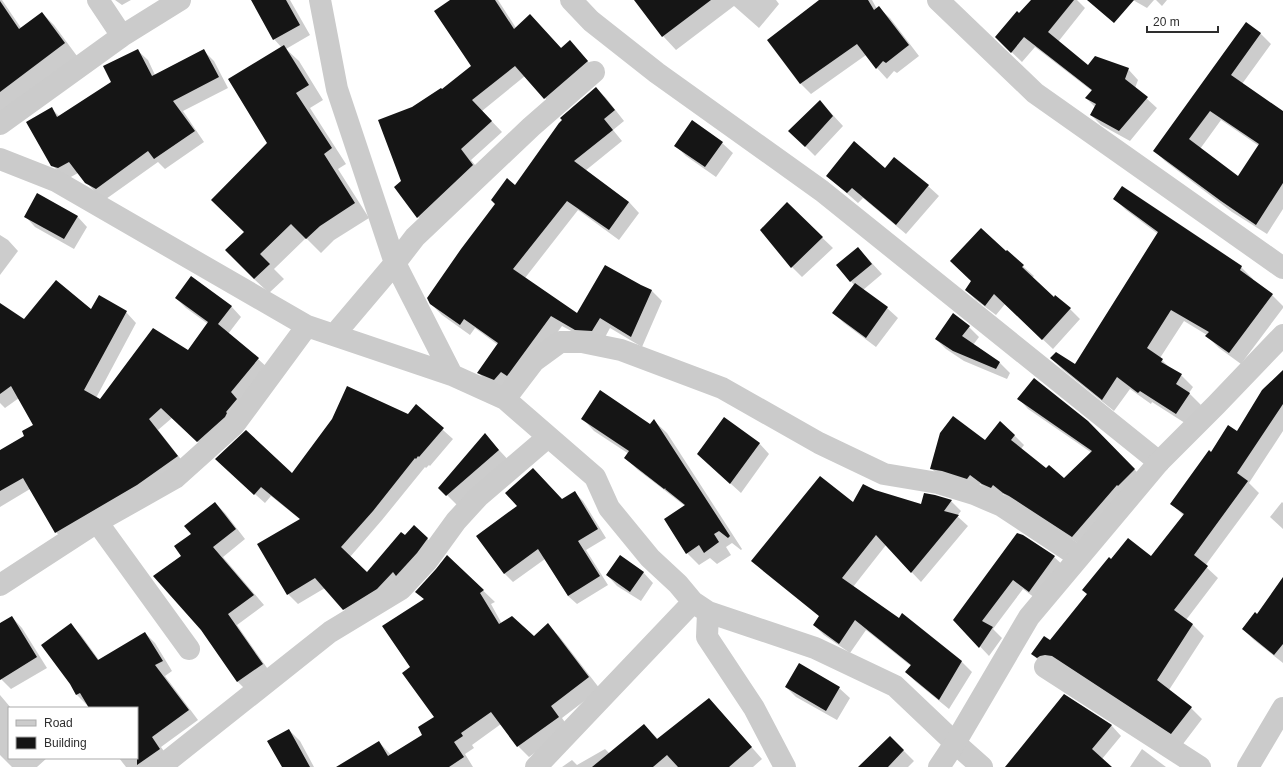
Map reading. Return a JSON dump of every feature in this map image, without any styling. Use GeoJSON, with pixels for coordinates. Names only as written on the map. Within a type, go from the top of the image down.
{"type":"FeatureCollection","features":[{"type":"Feature","properties":{"kind":"street"},"geometry":{"type":"LineString","coordinates":[[98,0],[122,36]]}},
{"type":"Feature","properties":{"kind":"street"},"geometry":{"type":"LineString","coordinates":[[0,124],[122,36],[180,0]]}},
{"type":"Feature","properties":{"kind":"street"},"geometry":{"type":"LineString","coordinates":[[320,0],[337,89],[395,263],[452,375]]}},
{"type":"Feature","properties":{"kind":"street"},"geometry":{"type":"LineString","coordinates":[[571,0],[591,21],[657,73],[822,191],[1159,462]]}},
{"type":"Feature","properties":{"kind":"street"},"geometry":{"type":"LineString","coordinates":[[938,0],[1035,93],[1283,268]]}},
{"type":"Feature","properties":{"kind":"street"},"geometry":{"type":"LineString","coordinates":[[334,335],[425,227],[531,127],[594,72]]}},
{"type":"Feature","properties":{"kind":"street"},"geometry":{"type":"LineString","coordinates":[[0,159],[56,181],[307,326],[452,375],[505,399],[595,477],[609,508],[650,558],[701,606],[815,648],[895,686],[982,767]]}},
{"type":"Feature","properties":{"kind":"street"},"geometry":{"type":"LineString","coordinates":[[0,585],[98,522],[175,478],[234,425],[307,326]]}},
{"type":"Feature","properties":{"kind":"street"},"geometry":{"type":"LineString","coordinates":[[939,767],[955,743],[1028,617],[1159,462],[1283,334]]}},
{"type":"Feature","properties":{"kind":"street"},"geometry":{"type":"LineString","coordinates":[[505,399],[534,361],[560,342],[582,342],[621,350],[722,388],[819,443],[884,474],[938,483],[974,494],[1002,506],[1079,557]]}},
{"type":"Feature","properties":{"kind":"street"},"geometry":{"type":"LineString","coordinates":[[160,767],[330,632],[401,589],[427,561],[456,521],[478,497],[548,437]]}},
{"type":"Feature","properties":{"kind":"street"},"geometry":{"type":"LineString","coordinates":[[98,522],[189,649]]}},
{"type":"Feature","properties":{"kind":"street"},"geometry":{"type":"LineString","coordinates":[[536,767],[701,606]]}},
{"type":"Feature","properties":{"kind":"street"},"geometry":{"type":"LineString","coordinates":[[701,606],[707,637],[754,708],[785,767]]}},
{"type":"Feature","properties":{"kind":"street"},"geometry":{"type":"LineString","coordinates":[[1045,667],[1200,767]]}},
{"type":"Feature","properties":{"kind":"street"},"geometry":{"type":"LineString","coordinates":[[1248,767],[1283,708]]}},
{"type":"Feature","properties":{"kind":"building"},"geometry":{"type":"Polygon","coordinates":[[[251,0],[286,0],[300,25],[273,40],[251,0]]]}},
{"type":"Feature","properties":{"kind":"building"},"geometry":{"type":"Polygon","coordinates":[[[450,0],[495,0],[514,29],[530,14],[561,48],[570,40],[588,61],[544,99],[515,66],[472,100],[492,121],[461,149],[473,165],[417,218],[394,187],[401,181],[378,120],[412,107],[441,88],[442,89],[471,66],[434,11],[450,0]]]}},
{"type":"Feature","properties":{"kind":"building"},"geometry":{"type":"Polygon","coordinates":[[[634,0],[711,0],[662,37],[634,0]]]}},
{"type":"Feature","properties":{"kind":"building"},"geometry":{"type":"Polygon","coordinates":[[[819,0],[868,0],[874,10],[879,6],[909,45],[886,63],[883,61],[876,69],[857,44],[800,84],[767,40],[819,0]]]}},
{"type":"Feature","properties":{"kind":"building"},"geometry":{"type":"Polygon","coordinates":[[[1031,0],[1074,0],[1048,32],[1088,65],[1095,56],[1129,68],[1125,79],[1148,97],[1119,131],[1090,115],[1096,104],[1085,98],[1092,90],[1024,37],[1011,53],[995,37],[1017,11],[1019,13],[1031,0]]]}},
{"type":"Feature","properties":{"kind":"building"},"geometry":{"type":"Polygon","coordinates":[[[1087,0],[1134,0],[1114,23],[1087,0]]]}},
{"type":"Feature","properties":{"kind":"building"},"geometry":{"type":"Polygon","coordinates":[[[0,1],[19,29],[42,12],[65,43],[0,92],[0,1]]]}},
{"type":"Feature","properties":{"kind":"building"},"geometry":{"type":"Polygon","coordinates":[[[1246,22],[1261,33],[1231,75],[1283,111],[1283,183],[1256,225],[1153,151],[1246,22]],[[1210,111],[1189,139],[1238,176],[1259,144],[1210,111]]]}},
{"type":"Feature","properties":{"kind":"building"},"geometry":{"type":"Polygon","coordinates":[[[284,45],[309,85],[296,93],[332,148],[324,154],[355,203],[320,226],[306,239],[291,224],[260,254],[270,264],[254,279],[225,250],[244,232],[211,200],[267,143],[228,79],[284,45]]]}},
{"type":"Feature","properties":{"kind":"building"},"geometry":{"type":"Polygon","coordinates":[[[138,49],[152,76],[204,49],[219,77],[173,101],[195,131],[154,159],[148,151],[96,189],[85,183],[69,162],[58,168],[51,166],[26,122],[52,107],[57,117],[111,82],[103,66],[138,49]]]}},
{"type":"Feature","properties":{"kind":"building"},"geometry":{"type":"Polygon","coordinates":[[[596,87],[615,110],[604,119],[613,130],[574,161],[629,202],[609,230],[567,201],[513,269],[577,313],[605,265],[652,290],[631,337],[600,318],[592,331],[575,330],[551,316],[507,376],[501,372],[494,380],[477,373],[498,343],[464,319],[460,325],[430,304],[427,298],[495,204],[491,200],[507,178],[515,185],[562,120],[560,118],[596,87]]]}},
{"type":"Feature","properties":{"kind":"building"},"geometry":{"type":"Polygon","coordinates":[[[820,100],[833,116],[805,147],[788,131],[820,100]]]}},
{"type":"Feature","properties":{"kind":"building"},"geometry":{"type":"Polygon","coordinates":[[[692,120],[723,142],[705,167],[674,146],[692,120]]]}},
{"type":"Feature","properties":{"kind":"building"},"geometry":{"type":"Polygon","coordinates":[[[854,141],[885,168],[894,157],[929,185],[896,225],[852,188],[847,193],[826,176],[854,141]]]}},
{"type":"Feature","properties":{"kind":"building"},"geometry":{"type":"Polygon","coordinates":[[[1122,186],[1242,266],[1240,270],[1273,294],[1229,353],[1205,336],[1209,332],[1171,310],[1147,348],[1163,359],[1161,362],[1182,374],[1176,384],[1190,393],[1176,414],[1140,391],[1138,393],[1117,377],[1102,400],[1050,358],[1056,352],[1075,364],[1158,232],[1113,199],[1122,186]]]}},
{"type":"Feature","properties":{"kind":"building"},"geometry":{"type":"Polygon","coordinates":[[[37,193],[78,216],[64,239],[24,217],[37,193]]]}},
{"type":"Feature","properties":{"kind":"building"},"geometry":{"type":"Polygon","coordinates":[[[787,202],[823,237],[791,268],[760,230],[787,202]]]}},
{"type":"Feature","properties":{"kind":"building"},"geometry":{"type":"Polygon","coordinates":[[[981,228],[1024,265],[1022,267],[1054,297],[1055,295],[1071,308],[1042,340],[994,294],[985,306],[965,290],[971,281],[950,261],[981,228]]]}},
{"type":"Feature","properties":{"kind":"building"},"geometry":{"type":"Polygon","coordinates":[[[858,247],[872,264],[850,282],[836,265],[858,247]]]}},
{"type":"Feature","properties":{"kind":"building"},"geometry":{"type":"Polygon","coordinates":[[[191,276],[232,306],[218,324],[259,358],[231,392],[237,399],[226,412],[225,417],[197,442],[161,408],[149,419],[178,456],[137,485],[55,533],[23,478],[0,491],[0,450],[24,436],[22,431],[33,425],[11,386],[0,394],[0,303],[24,319],[56,280],[91,309],[99,295],[127,311],[84,390],[100,399],[153,328],[188,350],[208,322],[175,298],[191,276]]]}},
{"type":"Feature","properties":{"kind":"building"},"geometry":{"type":"Polygon","coordinates":[[[855,283],[888,307],[866,338],[832,313],[855,283]]]}},
{"type":"Feature","properties":{"kind":"building"},"geometry":{"type":"Polygon","coordinates":[[[953,313],[970,326],[962,336],[1000,362],[996,369],[953,351],[935,339],[953,313]]]}},
{"type":"Feature","properties":{"kind":"building"},"geometry":{"type":"Polygon","coordinates":[[[1283,370],[1283,404],[1237,473],[1248,481],[1194,555],[1208,566],[1174,610],[1193,624],[1157,680],[1192,707],[1171,734],[1052,656],[1045,655],[1037,658],[1031,654],[1044,636],[1050,640],[1087,594],[1082,590],[1109,557],[1111,559],[1128,538],[1151,556],[1184,514],[1170,504],[1209,450],[1211,452],[1228,425],[1237,431],[1262,390],[1283,370]]]}},
{"type":"Feature","properties":{"kind":"building"},"geometry":{"type":"Polygon","coordinates":[[[1034,378],[1088,421],[1135,469],[1118,486],[1117,485],[1072,537],[993,485],[991,488],[982,484],[970,475],[967,479],[942,471],[930,469],[940,433],[953,416],[985,440],[1000,421],[1015,435],[1011,440],[1046,468],[1049,465],[1064,478],[1092,451],[1017,399],[1034,378]]]}},
{"type":"Feature","properties":{"kind":"building"},"geometry":{"type":"Polygon","coordinates":[[[347,386],[408,414],[416,404],[444,428],[419,457],[418,456],[416,459],[415,458],[373,511],[341,547],[367,572],[401,532],[405,535],[414,525],[428,538],[417,553],[396,576],[393,572],[377,589],[343,610],[315,578],[287,595],[257,544],[300,519],[261,487],[254,495],[215,459],[246,430],[292,473],[332,419],[347,386]]]}},
{"type":"Feature","properties":{"kind":"building"},"geometry":{"type":"Polygon","coordinates":[[[600,390],[650,424],[654,419],[730,536],[728,538],[719,531],[714,534],[719,542],[704,553],[699,545],[686,554],[664,519],[685,505],[665,489],[666,488],[664,489],[624,458],[629,451],[581,419],[600,390]]]}},
{"type":"Feature","properties":{"kind":"building"},"geometry":{"type":"Polygon","coordinates":[[[724,417],[760,443],[730,484],[697,454],[724,417]]]}},
{"type":"Feature","properties":{"kind":"building"},"geometry":{"type":"Polygon","coordinates":[[[485,433],[499,450],[446,496],[438,488],[485,433]]]}},
{"type":"Feature","properties":{"kind":"building"},"geometry":{"type":"Polygon","coordinates":[[[533,468],[562,499],[575,491],[598,529],[578,541],[600,576],[568,596],[538,549],[504,574],[476,536],[517,506],[505,493],[533,468]]]}},
{"type":"Feature","properties":{"kind":"building"},"geometry":{"type":"Polygon","coordinates":[[[820,476],[853,502],[863,484],[875,490],[921,504],[924,493],[952,500],[944,511],[959,515],[911,573],[876,535],[842,578],[899,618],[902,613],[962,661],[939,700],[905,672],[911,665],[855,620],[839,644],[813,625],[819,616],[751,561],[820,476]]]}},
{"type":"Feature","properties":{"kind":"building"},"geometry":{"type":"Polygon","coordinates":[[[215,502],[236,529],[213,547],[254,595],[228,614],[263,664],[237,682],[201,630],[153,576],[181,556],[174,546],[191,534],[184,526],[215,502]]]}},
{"type":"Feature","properties":{"kind":"building"},"geometry":{"type":"Polygon","coordinates":[[[1017,533],[1023,535],[1055,556],[1029,592],[1013,580],[982,621],[993,627],[979,648],[953,620],[1017,533]]]}},
{"type":"Feature","properties":{"kind":"building"},"geometry":{"type":"Polygon","coordinates":[[[447,555],[484,590],[480,593],[499,624],[512,616],[534,636],[548,623],[589,677],[551,706],[559,717],[517,747],[491,712],[461,733],[463,736],[454,742],[464,757],[449,767],[336,767],[379,741],[388,756],[422,735],[418,727],[434,717],[402,673],[410,667],[382,626],[424,599],[415,592],[447,555]]]}},
{"type":"Feature","properties":{"kind":"building"},"geometry":{"type":"Polygon","coordinates":[[[620,555],[644,572],[630,592],[606,575],[620,555]]]}},
{"type":"Feature","properties":{"kind":"building"},"geometry":{"type":"Polygon","coordinates":[[[1283,577],[1283,644],[1274,655],[1242,629],[1255,612],[1257,614],[1283,577]]]}},
{"type":"Feature","properties":{"kind":"building"},"geometry":{"type":"Polygon","coordinates":[[[12,616],[37,657],[0,680],[0,623],[12,616]]]}},
{"type":"Feature","properties":{"kind":"building"},"geometry":{"type":"Polygon","coordinates":[[[71,623],[98,660],[145,632],[163,661],[155,665],[189,710],[152,737],[160,749],[137,765],[138,707],[88,707],[80,693],[76,695],[70,684],[41,645],[71,623]]]}},
{"type":"Feature","properties":{"kind":"building"},"geometry":{"type":"Polygon","coordinates":[[[799,663],[840,687],[826,711],[785,687],[799,663]]]}},
{"type":"Feature","properties":{"kind":"building"},"geometry":{"type":"Polygon","coordinates":[[[1064,694],[1112,725],[1092,749],[1112,767],[1005,767],[1064,694]]]}},
{"type":"Feature","properties":{"kind":"building"},"geometry":{"type":"Polygon","coordinates":[[[709,698],[752,747],[729,767],[678,767],[667,755],[653,767],[592,767],[644,724],[657,739],[709,698]]]}},
{"type":"Feature","properties":{"kind":"building"},"geometry":{"type":"Polygon","coordinates":[[[289,729],[310,767],[282,767],[267,741],[289,729]]]}},
{"type":"Feature","properties":{"kind":"building"},"geometry":{"type":"Polygon","coordinates":[[[890,736],[904,750],[888,767],[858,767],[890,736]]]}}]}
